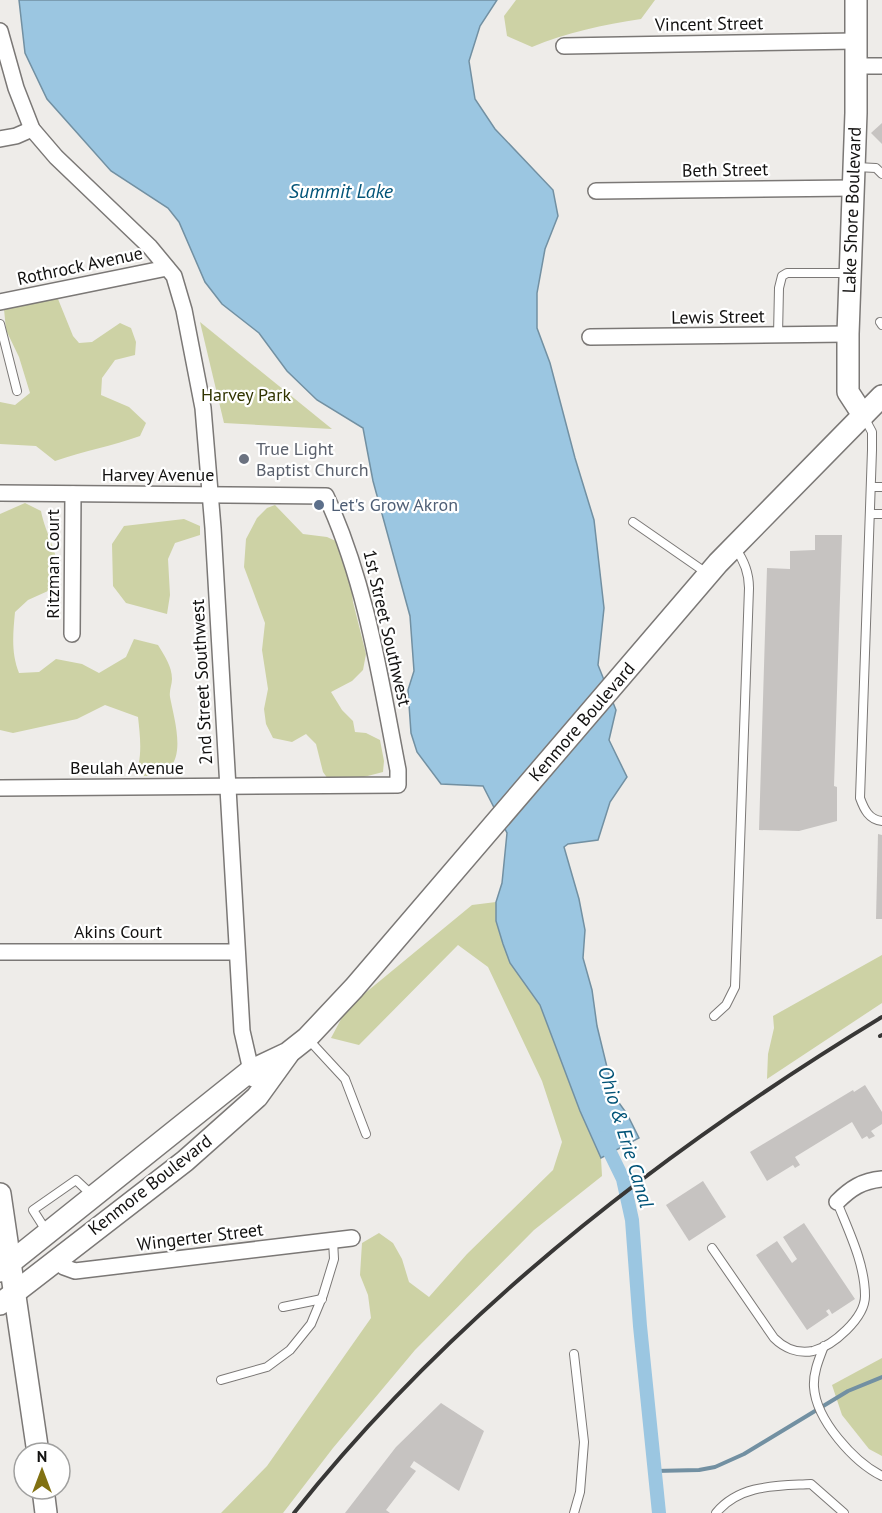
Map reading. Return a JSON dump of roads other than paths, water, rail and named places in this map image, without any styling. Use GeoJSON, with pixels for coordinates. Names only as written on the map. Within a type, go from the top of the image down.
{"type":"FeatureCollection","features":[{"type":"Feature","properties":{"kind":"main road","name":"Lake Shore Boulevard"},"geometry":{"type":"LineString","coordinates":[[856,0],[848,392],[867,424]]}},
{"type":"Feature","properties":{"kind":"main road","name":"Kenmore Boulevard"},"geometry":{"type":"LineString","coordinates":[[5,1267],[250,1071],[288,1053],[307,1038],[354,988],[708,574],[867,424],[882,396]]}},
{"type":"Feature","properties":{"kind":"main road","name":"Kenmore Boulevard"},"geometry":{"type":"LineString","coordinates":[[7,1299],[185,1161],[258,1097],[288,1053]]}},
{"type":"Feature","properties":{"kind":"main road"},"geometry":{"type":"LineString","coordinates":[[0,1194],[7,1299],[36,1441]]}},
{"type":"Feature","properties":{"kind":"street","name":"2nd Street Southwest"},"geometry":{"type":"LineString","coordinates":[[0,32],[16,88],[32,129],[56,157],[139,236],[167,268],[174,278],[184,310],[203,408],[210,494],[242,1031],[258,1097]]}},
{"type":"Feature","properties":{"kind":"street","name":"Vincent Street"},"geometry":{"type":"LineString","coordinates":[[564,46],[855,41]]}},
{"type":"Feature","properties":{"kind":"street"},"geometry":{"type":"LineString","coordinates":[[855,66],[882,66]]}},
{"type":"Feature","properties":{"kind":"street"},"geometry":{"type":"LineString","coordinates":[[0,139],[16,136],[32,129]]}},
{"type":"Feature","properties":{"kind":"street","name":"Beth Street"},"geometry":{"type":"LineString","coordinates":[[596,191],[853,189]]}},
{"type":"Feature","properties":{"kind":"street","name":"Rothrock Avenue"},"geometry":{"type":"LineString","coordinates":[[0,302],[167,268]]}},
{"type":"Feature","properties":{"kind":"street","name":"Lewis Street"},"geometry":{"type":"LineString","coordinates":[[590,338],[848,334]]}},
{"type":"Feature","properties":{"kind":"street","name":"Harvey Avenue"},"geometry":{"type":"LineString","coordinates":[[0,494],[315,496]]}},
{"type":"Feature","properties":{"kind":"street","name":"Ritzman Court"},"geometry":{"type":"LineString","coordinates":[[72,634],[73,494]]}},
{"type":"Feature","properties":{"kind":"street","name":"1st Street Southwest"},"geometry":{"type":"LineString","coordinates":[[315,496],[326,496],[343,532],[360,586],[398,770],[398,785]]}},
{"type":"Feature","properties":{"kind":"street","name":"Beulah Avenue"},"geometry":{"type":"LineString","coordinates":[[0,788],[398,785]]}},
{"type":"Feature","properties":{"kind":"street","name":"Akins Court"},"geometry":{"type":"LineString","coordinates":[[0,952],[237,952]]}},
{"type":"Feature","properties":{"kind":"street"},"geometry":{"type":"LineString","coordinates":[[837,1202],[854,1187],[882,1179]]}},
{"type":"Feature","properties":{"kind":"street","name":"Wingerter Street"},"geometry":{"type":"LineString","coordinates":[[56,1260],[64,1267],[75,1271],[352,1238]]}},
{"type":"Feature","properties":{"kind":"lane"},"geometry":{"type":"LineString","coordinates":[[854,167],[876,168],[882,174]]}},
{"type":"Feature","properties":{"kind":"lane"},"geometry":{"type":"LineString","coordinates":[[778,335],[779,288],[782,276],[787,273],[850,273]]}},
{"type":"Feature","properties":{"kind":"lane"},"geometry":{"type":"LineString","coordinates":[[0,324],[17,391]]}},
{"type":"Feature","properties":{"kind":"lane"},"geometry":{"type":"LineString","coordinates":[[882,431],[867,424],[871,487],[860,798],[865,812],[882,820]]}},
{"type":"Feature","properties":{"kind":"lane"},"geometry":{"type":"LineString","coordinates":[[871,487],[882,487]]}},
{"type":"Feature","properties":{"kind":"lane"},"geometry":{"type":"LineString","coordinates":[[870,514],[882,514]]}},
{"type":"Feature","properties":{"kind":"lane"},"geometry":{"type":"LineString","coordinates":[[633,522],[708,574]]}},
{"type":"Feature","properties":{"kind":"lane"},"geometry":{"type":"LineString","coordinates":[[714,1016],[726,1005],[735,987],[738,927],[749,576],[742,558],[734,547]]}},
{"type":"Feature","properties":{"kind":"lane"},"geometry":{"type":"LineString","coordinates":[[307,1038],[345,1079],[366,1134]]}},
{"type":"Feature","properties":{"kind":"lane"},"geometry":{"type":"LineString","coordinates":[[712,1248],[765,1326],[781,1344],[796,1351],[810,1352],[824,1346],[850,1326],[864,1305],[865,1294],[857,1252],[837,1202]]}},
{"type":"Feature","properties":{"kind":"lane"},"geometry":{"type":"LineString","coordinates":[[221,1380],[267,1366],[290,1350],[311,1324],[322,1299],[334,1259],[333,1240]]}},
{"type":"Feature","properties":{"kind":"lane"},"geometry":{"type":"LineString","coordinates":[[283,1307],[322,1299]]}},
{"type":"Feature","properties":{"kind":"lane"},"geometry":{"type":"LineString","coordinates":[[824,1346],[817,1364],[814,1385],[816,1397],[825,1417],[845,1448],[867,1468],[882,1476]]}},
{"type":"Feature","properties":{"kind":"lane"},"geometry":{"type":"LineString","coordinates":[[574,1354],[584,1442],[580,1492],[574,1513]]}},
{"type":"Feature","properties":{"kind":"lane"},"geometry":{"type":"LineString","coordinates":[[716,1513],[723,1504],[734,1497],[759,1487],[811,1484],[844,1513]]}},
{"type":"Feature","properties":{"kind":"water","name":"Summit Lake"},"geometry":{"type":"Polygon","coordinates":[[[19,0],[497,0],[480,26],[469,61],[475,99],[495,129],[553,190],[558,216],[545,249],[537,293],[537,328],[550,363],[594,520],[604,608],[598,665],[616,710],[609,740],[627,777],[610,802],[598,840],[568,844],[564,847],[579,899],[585,930],[583,958],[614,1096],[627,1114],[639,1138],[601,1158],[580,1111],[540,1005],[510,963],[496,921],[496,902],[502,883],[507,833],[483,786],[441,784],[417,752],[411,733],[408,690],[414,671],[410,616],[373,481],[363,428],[317,400],[287,371],[259,333],[222,304],[205,282],[179,222],[168,208],[111,171],[47,99],[25,53],[19,0]]]}},
{"type":"Feature","properties":{"kind":"waterway","name":"Ohio & Erie Canal"},"geometry":{"type":"LineString","coordinates":[[603,1138],[623,1179],[632,1220],[659,1513]]}},
{"type":"Feature","properties":{"kind":"waterway"},"geometry":{"type":"LineString","coordinates":[[655,1471],[699,1470],[715,1467],[744,1454],[848,1391],[882,1377]]}},
{"type":"Feature","properties":{"kind":"railway"},"geometry":{"type":"LineString","coordinates":[[294,1513],[356,1439],[423,1369],[493,1303],[566,1240],[642,1179],[720,1122],[800,1068],[882,1017]]}},
{"type":"Feature","properties":{"kind":"place","name":"True Light Baptist Church"},"geometry":{"type":"Point","coordinates":[244,459]}},
{"type":"Feature","properties":{"kind":"place","name":"Let's Grow Akron"},"geometry":{"type":"Point","coordinates":[319,505]}},
{"type":"Feature","properties":{"kind":"park label","name":"Harvey Park"},"geometry":{"type":"Point","coordinates":[246,395]}}]}
